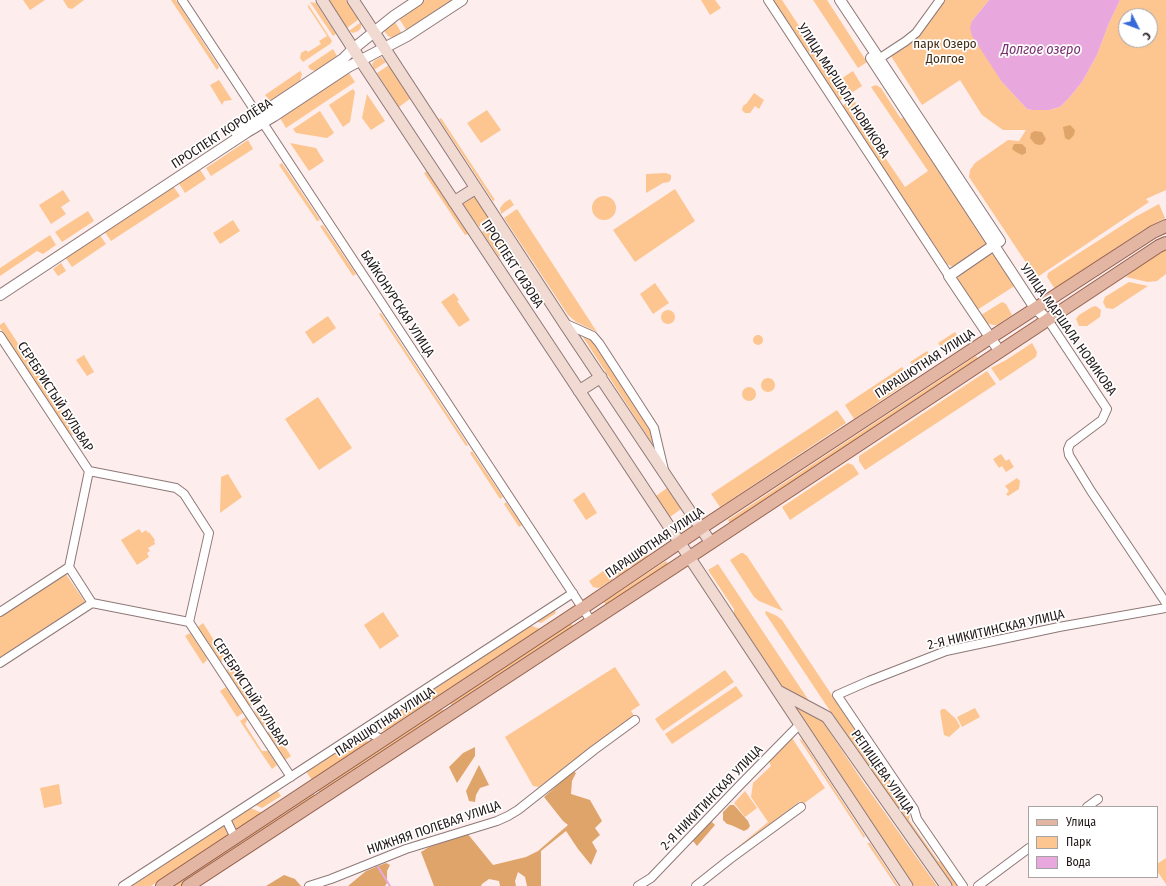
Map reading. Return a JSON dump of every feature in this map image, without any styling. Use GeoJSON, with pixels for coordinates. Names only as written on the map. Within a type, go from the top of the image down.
{"type":"FeatureCollection","features":[{"type":"Feature","properties":{"kind":"main road","name":"ПРОСПЕКТ СИЗОВА"},"geometry":{"type":"LineString","coordinates":[[322,0],[680,543]]}},
{"type":"Feature","properties":{"kind":"main road","name":"ПРОСПЕКТ СИЗОВА"},"geometry":{"type":"LineString","coordinates":[[353,0],[564,323],[701,528]]}},
{"type":"Feature","properties":{"kind":"main road"},"geometry":{"type":"LineString","coordinates":[[454,202],[476,188]]}},
{"type":"Feature","properties":{"kind":"main road","name":"ПАРАШЮТНАЯ УЛИЦА"},"geometry":{"type":"LineString","coordinates":[[164,885],[1035,308],[1153,232],[1166,226]]}},
{"type":"Feature","properties":{"kind":"main road"},"geometry":{"type":"LineString","coordinates":[[188,886],[690,557],[1159,246],[1166,243]]}},
{"type":"Feature","properties":{"kind":"main road"},"geometry":{"type":"LineString","coordinates":[[579,391],[601,377]]}},
{"type":"Feature","properties":{"kind":"main road"},"geometry":{"type":"LineString","coordinates":[[701,528],[711,542]]}},
{"type":"Feature","properties":{"kind":"main road","name":"РЕПИЩЕВА УЛИЦА"},"geometry":{"type":"LineString","coordinates":[[680,543],[907,886]]}},
{"type":"Feature","properties":{"kind":"main road","name":"РЕПИЩЕВА УЛИЦА"},"geometry":{"type":"LineString","coordinates":[[780,692],[827,717],[946,886]]}},
{"type":"Feature","properties":{"kind":"main road"},"geometry":{"type":"LineString","coordinates":[[440,702],[447,706],[450,714]]}},
{"type":"Feature","properties":{"kind":"street","name":"БАЙКОНУРСКАЯ УЛИЦА"},"geometry":{"type":"LineString","coordinates":[[182,0],[591,621]]}},
{"type":"Feature","properties":{"kind":"street","name":"ПРОСПЕКТ КОРОЛЁВА"},"geometry":{"type":"LineString","coordinates":[[0,295],[246,132],[260,119],[343,59],[394,16],[418,0]]}},
{"type":"Feature","properties":{"kind":"street","name":"ПРОСПЕКТ КОРОЛЁВА"},"geometry":{"type":"LineString","coordinates":[[0,287],[260,119],[348,67],[407,36],[462,0]]}},
{"type":"Feature","properties":{"kind":"street","name":"УЛИЦА МАРШАЛА НОВИКОВА"},"geometry":{"type":"LineString","coordinates":[[768,0],[1000,352]]}},
{"type":"Feature","properties":{"kind":"street","name":"УЛИЦА МАРШАЛА НОВИКОВА"},"geometry":{"type":"LineString","coordinates":[[832,0],[876,61],[997,243],[1035,308],[1048,320],[1107,409],[1102,420],[1070,444],[1068,449],[1069,455],[1091,491],[1166,603]]}},
{"type":"Feature","properties":{"kind":"street","name":"УЛИЦА МАРШАЛА НОВИКОВА"},"geometry":{"type":"LineString","coordinates":[[840,0],[876,61]]}},
{"type":"Feature","properties":{"kind":"street"},"geometry":{"type":"LineString","coordinates":[[876,61],[916,33],[940,0]]}},
{"type":"Feature","properties":{"kind":"street"},"geometry":{"type":"LineString","coordinates":[[949,276],[997,243]]}},
{"type":"Feature","properties":{"kind":"street"},"geometry":{"type":"LineString","coordinates":[[564,323],[593,336],[599,343],[654,428],[664,473]]}},
{"type":"Feature","properties":{"kind":"street","name":"СЕРЕБРИСТЫЙ БУЛЬВАР"},"geometry":{"type":"LineString","coordinates":[[0,336],[89,471]]}},
{"type":"Feature","properties":{"kind":"street"},"geometry":{"type":"LineString","coordinates":[[0,663],[92,603],[189,622],[209,533],[184,494],[176,488],[89,471],[69,567],[92,603]]}},
{"type":"Feature","properties":{"kind":"street"},"geometry":{"type":"LineString","coordinates":[[0,612],[69,567]]}},
{"type":"Feature","properties":{"kind":"street"},"geometry":{"type":"LineString","coordinates":[[123,886],[573,593]]}},
{"type":"Feature","properties":{"kind":"street","name":"2-Я НИКИТИНСКАЯ УЛИЦА"},"geometry":{"type":"LineString","coordinates":[[963,886],[917,819],[914,809],[837,695],[946,651],[1059,627],[1166,608]]}},
{"type":"Feature","properties":{"kind":"street","name":"СЕРЕБРИСТЫЙ БУЛЬВАР"},"geometry":{"type":"LineString","coordinates":[[189,622],[291,777]]}},
{"type":"Feature","properties":{"kind":"street","name":"НИЖНЯЯ ПОЛЕВАЯ УЛИЦА"},"geometry":{"type":"LineString","coordinates":[[308,886],[331,879],[406,849],[497,821],[508,816],[518,810],[594,750],[635,720]]}},
{"type":"Feature","properties":{"kind":"street","name":"2-Я НИКИТИНСКАЯ УЛИЦА"},"geometry":{"type":"LineString","coordinates":[[638,886],[651,878],[800,724]]}},
{"type":"Feature","properties":{"kind":"street"},"geometry":{"type":"LineString","coordinates":[[364,730],[383,740]]}},
{"type":"Feature","properties":{"kind":"street"},"geometry":{"type":"LineString","coordinates":[[1088,806],[1098,799]]}},
{"type":"Feature","properties":{"kind":"street"},"geometry":{"type":"LineString","coordinates":[[696,886],[801,807]]}},
{"type":"Feature","properties":{"kind":"street"},"geometry":{"type":"LineString","coordinates":[[226,818],[235,838]]}},
{"type":"Feature","properties":{"kind":"street"},"geometry":{"type":"LineString","coordinates":[[978,886],[1028,849]]}},
{"type":"Feature","properties":{"kind":"green space"},"geometry":{"type":"Polygon","coordinates":[[[23,0],[45,0],[30,10],[23,0]]]}},
{"type":"Feature","properties":{"kind":"green space"},"geometry":{"type":"Polygon","coordinates":[[[63,0],[84,0],[72,9],[68,8],[63,0]]]}},
{"type":"Feature","properties":{"kind":"green space"},"geometry":{"type":"Polygon","coordinates":[[[171,0],[176,0],[219,67],[217,70],[171,0]]]}},
{"type":"Feature","properties":{"kind":"green space"},"geometry":{"type":"Polygon","coordinates":[[[329,0],[346,0],[359,19],[347,28],[329,0]]]}},
{"type":"Feature","properties":{"kind":"green space"},"geometry":{"type":"Polygon","coordinates":[[[425,0],[453,0],[407,31],[398,17],[425,0]]]}},
{"type":"Feature","properties":{"kind":"green space"},"geometry":{"type":"Polygon","coordinates":[[[701,0],[715,0],[721,8],[710,15],[701,0]]]}},
{"type":"Feature","properties":{"kind":"green space"},"geometry":{"type":"Polygon","coordinates":[[[772,0],[782,0],[836,82],[853,71],[862,86],[839,101],[772,0]]]}},
{"type":"Feature","properties":{"kind":"green space"},"geometry":{"type":"Polygon","coordinates":[[[813,0],[827,0],[867,62],[858,68],[813,0]]]}},
{"type":"Feature","properties":{"kind":"green space","name":"парк Озеро Долгое"},"geometry":{"type":"Polygon","coordinates":[[[945,0],[989,0],[972,21],[1002,82],[1027,109],[1049,110],[1060,107],[1082,82],[1097,55],[1109,23],[1120,0],[1166,0],[1166,190],[1146,199],[1149,202],[1037,276],[1033,273],[969,177],[970,170],[975,163],[1008,140],[1019,141],[1026,130],[1003,130],[982,115],[960,80],[922,105],[891,56],[916,40],[945,0]]]}},
{"type":"Feature","properties":{"kind":"green space"},"geometry":{"type":"Polygon","coordinates":[[[310,2],[316,3],[336,34],[333,36],[310,2]]]}},
{"type":"Feature","properties":{"kind":"green space"},"geometry":{"type":"Polygon","coordinates":[[[308,4],[332,41],[330,44],[303,62],[300,58],[301,53],[306,50],[308,52],[321,44],[319,41],[327,36],[308,7],[308,4]]]}},
{"type":"Feature","properties":{"kind":"green space"},"geometry":{"type":"Polygon","coordinates":[[[394,20],[402,34],[393,38],[388,36],[385,32],[385,28],[394,20]]]}},
{"type":"Feature","properties":{"kind":"green space"},"geometry":{"type":"Polygon","coordinates":[[[361,22],[361,28],[358,31],[353,33],[349,31],[361,22]]]}},
{"type":"Feature","properties":{"kind":"green space"},"geometry":{"type":"Polygon","coordinates":[[[333,49],[337,56],[316,71],[309,68],[308,66],[333,49]]]}},
{"type":"Feature","properties":{"kind":"green space"},"geometry":{"type":"Polygon","coordinates":[[[381,57],[386,62],[374,70],[372,64],[381,57]]]}},
{"type":"Feature","properties":{"kind":"green space"},"geometry":{"type":"Polygon","coordinates":[[[389,65],[411,98],[399,107],[377,73],[389,65]]]}},
{"type":"Feature","properties":{"kind":"green space"},"geometry":{"type":"Polygon","coordinates":[[[300,71],[302,74],[300,81],[270,101],[265,95],[300,71]]]}},
{"type":"Feature","properties":{"kind":"green space"},"geometry":{"type":"Polygon","coordinates":[[[349,73],[355,82],[286,128],[280,118],[349,73]]]}},
{"type":"Feature","properties":{"kind":"green space"},"geometry":{"type":"Polygon","coordinates":[[[219,80],[232,100],[224,101],[222,105],[210,85],[219,80]]]}},
{"type":"Feature","properties":{"kind":"green space"},"geometry":{"type":"Polygon","coordinates":[[[876,85],[881,88],[901,119],[905,116],[987,241],[985,247],[957,266],[953,267],[947,264],[842,106],[853,99],[881,141],[882,153],[905,187],[928,171],[871,87],[876,85]]]}},
{"type":"Feature","properties":{"kind":"green space"},"geometry":{"type":"Polygon","coordinates":[[[353,89],[355,92],[350,122],[343,127],[329,105],[353,89]]]}},
{"type":"Feature","properties":{"kind":"green space"},"geometry":{"type":"Polygon","coordinates":[[[754,93],[764,100],[759,109],[755,106],[750,113],[745,113],[742,110],[743,106],[754,93]]]}},
{"type":"Feature","properties":{"kind":"green space"},"geometry":{"type":"Polygon","coordinates":[[[367,94],[385,121],[371,130],[362,118],[367,94]]]}},
{"type":"Feature","properties":{"kind":"green space"},"geometry":{"type":"Polygon","coordinates":[[[487,110],[501,130],[481,143],[467,123],[487,110]]]}},
{"type":"Feature","properties":{"kind":"green space"},"geometry":{"type":"Polygon","coordinates":[[[320,111],[334,133],[327,138],[296,133],[293,129],[320,111]]]}},
{"type":"Feature","properties":{"kind":"green space"},"geometry":{"type":"Polygon","coordinates":[[[441,118],[495,200],[493,201],[439,119],[441,118]]]}},
{"type":"Feature","properties":{"kind":"green space"},"geometry":{"type":"Polygon","coordinates":[[[248,140],[253,149],[211,176],[206,168],[248,140]]]}},
{"type":"Feature","properties":{"kind":"green space"},"geometry":{"type":"Polygon","coordinates":[[[290,143],[316,148],[324,161],[309,171],[290,143]]]}},
{"type":"Feature","properties":{"kind":"green space"},"geometry":{"type":"Polygon","coordinates":[[[282,163],[320,220],[317,221],[279,165],[282,163]]]}},
{"type":"Feature","properties":{"kind":"green space"},"geometry":{"type":"Polygon","coordinates":[[[199,168],[206,179],[185,193],[178,182],[199,168]]]}},
{"type":"Feature","properties":{"kind":"green space"},"geometry":{"type":"Polygon","coordinates":[[[427,171],[468,234],[465,235],[424,173],[427,171]]]}},
{"type":"Feature","properties":{"kind":"green space"},"geometry":{"type":"Polygon","coordinates":[[[666,173],[671,175],[669,182],[663,183],[646,193],[646,174],[666,173]]]}},
{"type":"Feature","properties":{"kind":"green space"},"geometry":{"type":"Polygon","coordinates":[[[173,186],[180,196],[111,241],[104,231],[173,186]]]}},
{"type":"Feature","properties":{"kind":"green space"},"geometry":{"type":"Polygon","coordinates":[[[675,189],[695,221],[635,262],[613,230],[675,189]]]}},
{"type":"Feature","properties":{"kind":"green space"},"geometry":{"type":"Polygon","coordinates":[[[63,190],[70,201],[61,207],[66,214],[51,224],[39,205],[63,190]]]}},
{"type":"Feature","properties":{"kind":"green space"},"geometry":{"type":"Polygon","coordinates":[[[475,196],[490,219],[479,227],[463,204],[475,196]]]}},
{"type":"Feature","properties":{"kind":"green space"},"geometry":{"type":"Polygon","coordinates":[[[604,196],[613,199],[616,208],[613,217],[604,220],[595,217],[592,208],[595,199],[604,196]]]}},
{"type":"Feature","properties":{"kind":"green space"},"geometry":{"type":"Polygon","coordinates":[[[510,199],[514,205],[501,214],[500,208],[510,199]]]}},
{"type":"Feature","properties":{"kind":"green space"},"geometry":{"type":"Polygon","coordinates":[[[1159,204],[1165,218],[1143,230],[1055,289],[1047,277],[1048,273],[1135,217],[1159,204]]]}},
{"type":"Feature","properties":{"kind":"green space"},"geometry":{"type":"Polygon","coordinates":[[[517,209],[597,332],[576,322],[568,315],[504,218],[517,209]]]}},
{"type":"Feature","properties":{"kind":"green space"},"geometry":{"type":"Polygon","coordinates":[[[88,211],[94,221],[62,242],[55,232],[88,211]]]}},
{"type":"Feature","properties":{"kind":"green space"},"geometry":{"type":"Polygon","coordinates":[[[233,220],[240,231],[220,244],[213,233],[233,220]]]}},
{"type":"Feature","properties":{"kind":"green space"},"geometry":{"type":"Polygon","coordinates":[[[493,224],[510,249],[499,257],[482,232],[493,224]]]}},
{"type":"Feature","properties":{"kind":"green space"},"geometry":{"type":"Polygon","coordinates":[[[323,225],[356,274],[353,276],[320,226],[323,225]]]}},
{"type":"Feature","properties":{"kind":"green space"},"geometry":{"type":"Polygon","coordinates":[[[99,234],[106,244],[72,267],[65,257],[99,234]]]}},
{"type":"Feature","properties":{"kind":"green space"},"geometry":{"type":"Polygon","coordinates":[[[50,235],[56,245],[43,254],[37,251],[0,276],[0,268],[50,235]]]}},
{"type":"Feature","properties":{"kind":"green space"},"geometry":{"type":"Polygon","coordinates":[[[1166,250],[1166,274],[1157,281],[1148,282],[1126,277],[1140,265],[1166,250]]]}},
{"type":"Feature","properties":{"kind":"green space"},"geometry":{"type":"Polygon","coordinates":[[[993,254],[1016,285],[977,310],[958,281],[958,278],[961,273],[988,255],[993,254]]]}},
{"type":"Feature","properties":{"kind":"green space"},"geometry":{"type":"Polygon","coordinates":[[[61,263],[66,271],[58,276],[53,269],[61,263]]]}},
{"type":"Feature","properties":{"kind":"green space"},"geometry":{"type":"Polygon","coordinates":[[[1129,282],[1148,286],[1113,309],[1106,308],[1103,302],[1105,297],[1129,282]]]}},
{"type":"Feature","properties":{"kind":"green space"},"geometry":{"type":"Polygon","coordinates":[[[655,283],[669,303],[653,314],[640,294],[655,283]]]}},
{"type":"Feature","properties":{"kind":"green space"},"geometry":{"type":"Polygon","coordinates":[[[454,293],[459,300],[457,301],[470,320],[459,327],[441,302],[454,293]]]}},
{"type":"Feature","properties":{"kind":"green space"},"geometry":{"type":"Polygon","coordinates":[[[1002,302],[1006,304],[1012,315],[997,325],[986,323],[981,315],[1002,302]]]}},
{"type":"Feature","properties":{"kind":"green space"},"geometry":{"type":"Polygon","coordinates":[[[1096,306],[1101,310],[1100,317],[1087,326],[1079,326],[1076,319],[1079,315],[1096,306]]]}},
{"type":"Feature","properties":{"kind":"green space"},"geometry":{"type":"Polygon","coordinates":[[[665,310],[671,310],[675,314],[675,320],[671,324],[665,324],[661,320],[661,314],[665,310]]]}},
{"type":"Feature","properties":{"kind":"green space"},"geometry":{"type":"Polygon","coordinates":[[[381,313],[468,445],[466,446],[379,314],[381,313]]]}},
{"type":"Feature","properties":{"kind":"green space"},"geometry":{"type":"Polygon","coordinates":[[[328,316],[336,328],[313,344],[305,332],[328,316]]]}},
{"type":"Feature","properties":{"kind":"green space"},"geometry":{"type":"Polygon","coordinates":[[[4,322],[76,432],[71,436],[0,328],[0,325],[4,322]]]}},
{"type":"Feature","properties":{"kind":"green space"},"geometry":{"type":"Polygon","coordinates":[[[955,332],[962,343],[945,354],[938,343],[955,332]]]}},
{"type":"Feature","properties":{"kind":"green space"},"geometry":{"type":"Polygon","coordinates":[[[581,334],[592,339],[652,429],[652,443],[581,334]]]}},
{"type":"Feature","properties":{"kind":"green space"},"geometry":{"type":"Polygon","coordinates":[[[756,335],[760,335],[762,336],[762,344],[756,345],[753,342],[753,338],[756,335]]]}},
{"type":"Feature","properties":{"kind":"green space"},"geometry":{"type":"Polygon","coordinates":[[[1032,343],[1037,352],[1036,357],[1000,381],[991,368],[1032,343]]]}},
{"type":"Feature","properties":{"kind":"green space"},"geometry":{"type":"Polygon","coordinates":[[[927,351],[934,361],[918,372],[910,362],[927,351]]]}},
{"type":"Feature","properties":{"kind":"green space"},"geometry":{"type":"Polygon","coordinates":[[[84,355],[94,372],[87,376],[76,360],[84,355]]]}},
{"type":"Feature","properties":{"kind":"green space"},"geometry":{"type":"Polygon","coordinates":[[[976,356],[979,360],[730,523],[728,520],[976,356]]]}},
{"type":"Feature","properties":{"kind":"green space"},"geometry":{"type":"Polygon","coordinates":[[[902,367],[911,380],[854,419],[845,405],[902,367]]]}},
{"type":"Feature","properties":{"kind":"green space"},"geometry":{"type":"Polygon","coordinates":[[[987,371],[996,384],[865,470],[859,461],[859,456],[987,371]]]}},
{"type":"Feature","properties":{"kind":"green space"},"geometry":{"type":"Polygon","coordinates":[[[768,378],[773,380],[775,385],[773,390],[768,392],[763,390],[761,385],[763,380],[768,378]]]}},
{"type":"Feature","properties":{"kind":"green space"},"geometry":{"type":"Polygon","coordinates":[[[746,387],[752,387],[756,391],[756,397],[752,401],[746,401],[742,397],[742,391],[746,387]]]}},
{"type":"Feature","properties":{"kind":"green space"},"geometry":{"type":"Polygon","coordinates":[[[318,397],[352,448],[319,470],[285,419],[318,397]]]}},
{"type":"Feature","properties":{"kind":"green space"},"geometry":{"type":"Polygon","coordinates":[[[837,410],[846,423],[720,507],[711,494],[837,410]]]}},
{"type":"Feature","properties":{"kind":"green space"},"geometry":{"type":"Polygon","coordinates":[[[472,451],[503,497],[500,499],[470,453],[472,451]]]}},
{"type":"Feature","properties":{"kind":"green space"},"geometry":{"type":"Polygon","coordinates":[[[1001,454],[1006,461],[1009,459],[1014,467],[1006,472],[1002,466],[999,468],[993,459],[1001,454]]]}},
{"type":"Feature","properties":{"kind":"green space"},"geometry":{"type":"Polygon","coordinates":[[[848,463],[853,465],[859,474],[790,520],[782,507],[848,463]]]}},
{"type":"Feature","properties":{"kind":"green space"},"geometry":{"type":"Polygon","coordinates":[[[228,474],[242,497],[220,513],[221,477],[228,474]]]}},
{"type":"Feature","properties":{"kind":"green space"},"geometry":{"type":"Polygon","coordinates":[[[1017,478],[1020,481],[1019,489],[1008,496],[1006,494],[1009,491],[1005,486],[1017,478]]]}},
{"type":"Feature","properties":{"kind":"green space"},"geometry":{"type":"Polygon","coordinates":[[[667,488],[681,509],[670,517],[656,496],[667,488]]]}},
{"type":"Feature","properties":{"kind":"green space"},"geometry":{"type":"Polygon","coordinates":[[[584,492],[597,513],[586,520],[573,500],[584,492]]]}},
{"type":"Feature","properties":{"kind":"green space"},"geometry":{"type":"Polygon","coordinates":[[[506,502],[522,525],[519,527],[504,504],[506,502]]]}},
{"type":"Feature","properties":{"kind":"green space"},"geometry":{"type":"Polygon","coordinates":[[[685,514],[690,525],[681,531],[673,522],[685,514]]]}},
{"type":"Feature","properties":{"kind":"green space"},"geometry":{"type":"Polygon","coordinates":[[[139,529],[142,533],[146,530],[148,533],[149,532],[155,540],[155,544],[148,548],[150,551],[147,553],[149,557],[137,565],[121,540],[139,529]]]}},
{"type":"Feature","properties":{"kind":"green space"},"geometry":{"type":"Polygon","coordinates":[[[645,543],[649,549],[647,557],[632,567],[625,557],[645,543]]]}},
{"type":"Feature","properties":{"kind":"green space"},"geometry":{"type":"Polygon","coordinates":[[[741,553],[747,556],[783,611],[759,601],[754,597],[730,560],[741,553]]]}},
{"type":"Feature","properties":{"kind":"green space"},"geometry":{"type":"Polygon","coordinates":[[[622,559],[629,569],[616,577],[609,567],[622,559]]]}},
{"type":"Feature","properties":{"kind":"green space"},"geometry":{"type":"Polygon","coordinates":[[[666,561],[668,564],[606,605],[604,602],[666,561]]]}},
{"type":"Feature","properties":{"kind":"green space"},"geometry":{"type":"Polygon","coordinates":[[[718,564],[863,782],[937,886],[914,886],[734,614],[734,609],[708,570],[718,564]]]}},
{"type":"Feature","properties":{"kind":"green space"},"geometry":{"type":"Polygon","coordinates":[[[606,569],[613,579],[601,587],[593,587],[589,581],[606,569]]]}},
{"type":"Feature","properties":{"kind":"green space"},"geometry":{"type":"Polygon","coordinates":[[[65,573],[85,602],[0,659],[0,616],[65,573]]]}},
{"type":"Feature","properties":{"kind":"green space"},"geometry":{"type":"Polygon","coordinates":[[[554,609],[556,613],[541,623],[536,621],[554,609]]]}},
{"type":"Feature","properties":{"kind":"green space"},"geometry":{"type":"Polygon","coordinates":[[[766,611],[782,620],[910,813],[909,820],[938,861],[942,862],[958,886],[952,886],[856,750],[765,613],[766,611]]]}},
{"type":"Feature","properties":{"kind":"green space"},"geometry":{"type":"Polygon","coordinates":[[[383,612],[399,636],[380,649],[364,625],[383,612]]]}},
{"type":"Feature","properties":{"kind":"green space"},"geometry":{"type":"Polygon","coordinates":[[[203,623],[226,659],[221,662],[198,627],[203,623]]]}},
{"type":"Feature","properties":{"kind":"green space"},"geometry":{"type":"Polygon","coordinates":[[[571,623],[573,627],[452,706],[451,705],[451,703],[571,623]]]}},
{"type":"Feature","properties":{"kind":"green space"},"geometry":{"type":"Polygon","coordinates":[[[530,625],[540,629],[387,729],[382,731],[374,728],[374,727],[530,625]]]}},
{"type":"Feature","properties":{"kind":"green space"},"geometry":{"type":"Polygon","coordinates":[[[190,633],[206,657],[207,660],[203,664],[185,636],[190,633]]]}},
{"type":"Feature","properties":{"kind":"green space"},"geometry":{"type":"Polygon","coordinates":[[[232,667],[256,703],[252,706],[249,705],[226,670],[232,667]]]}},
{"type":"Feature","properties":{"kind":"green space"},"geometry":{"type":"Polygon","coordinates":[[[615,667],[640,705],[631,711],[635,717],[539,787],[533,786],[505,737],[615,667]]]}},
{"type":"Feature","properties":{"kind":"green space"},"geometry":{"type":"Polygon","coordinates":[[[725,670],[734,682],[663,731],[655,719],[725,670]]]}},
{"type":"Feature","properties":{"kind":"green space"},"geometry":{"type":"Polygon","coordinates":[[[736,686],[743,696],[672,744],[665,734],[736,686]]]}},
{"type":"Feature","properties":{"kind":"green space"},"geometry":{"type":"Polygon","coordinates":[[[226,687],[243,713],[237,717],[220,691],[226,687]]]}},
{"type":"Feature","properties":{"kind":"green space"},"geometry":{"type":"Polygon","coordinates":[[[259,707],[269,723],[264,727],[254,711],[259,707]]]}},
{"type":"Feature","properties":{"kind":"green space"},"geometry":{"type":"Polygon","coordinates":[[[975,708],[980,717],[962,727],[957,717],[975,708]]]}},
{"type":"Feature","properties":{"kind":"green space"},"geometry":{"type":"Polygon","coordinates":[[[441,709],[444,711],[320,794],[318,790],[441,709]]]}},
{"type":"Feature","properties":{"kind":"green space"},"geometry":{"type":"Polygon","coordinates":[[[945,709],[956,719],[960,726],[949,737],[944,735],[940,711],[945,709]]]}},
{"type":"Feature","properties":{"kind":"green space"},"geometry":{"type":"Polygon","coordinates":[[[246,717],[247,720],[245,724],[262,751],[268,751],[277,765],[272,769],[240,721],[246,717]]]}},
{"type":"Feature","properties":{"kind":"green space"},"geometry":{"type":"Polygon","coordinates":[[[273,729],[291,756],[285,760],[267,733],[273,729]]]}},
{"type":"Feature","properties":{"kind":"green space"},"geometry":{"type":"Polygon","coordinates":[[[359,737],[368,741],[364,746],[312,780],[305,770],[359,737]]]}},
{"type":"Feature","properties":{"kind":"green space"},"geometry":{"type":"Polygon","coordinates":[[[792,738],[825,788],[803,804],[800,801],[734,853],[733,851],[768,822],[751,797],[753,783],[771,766],[769,761],[792,738]]]}},
{"type":"Feature","properties":{"kind":"green space"},"geometry":{"type":"Polygon","coordinates":[[[799,739],[802,740],[865,836],[864,838],[799,739]]]}},
{"type":"Feature","properties":{"kind":"green space"},"geometry":{"type":"Polygon","coordinates":[[[59,784],[62,804],[44,808],[40,788],[59,784]]]}},
{"type":"Feature","properties":{"kind":"green space"},"geometry":{"type":"Polygon","coordinates":[[[276,789],[281,796],[262,808],[253,804],[276,789]]]}},
{"type":"Feature","properties":{"kind":"green space"},"geometry":{"type":"Polygon","coordinates":[[[745,791],[757,808],[745,817],[734,803],[745,791]]]}},
{"type":"Feature","properties":{"kind":"green space"},"geometry":{"type":"Polygon","coordinates":[[[313,793],[316,797],[181,886],[175,886],[175,885],[313,793]]]}},
{"type":"Feature","properties":{"kind":"green space"},"geometry":{"type":"Polygon","coordinates":[[[248,807],[262,813],[238,829],[233,829],[232,821],[248,807]]]}},
{"type":"Feature","properties":{"kind":"green space"},"geometry":{"type":"Polygon","coordinates":[[[223,825],[228,831],[227,836],[151,886],[128,886],[223,825]]]}},
{"type":"Feature","properties":{"kind":"green space"},"geometry":{"type":"Polygon","coordinates":[[[867,843],[870,843],[898,886],[896,886],[867,843]]]}},
{"type":"Feature","properties":{"kind":"green space"},"geometry":{"type":"Polygon","coordinates":[[[1166,858],[1166,884],[1158,872],[1158,863],[1166,858]]]}},
{"type":"Feature","properties":{"kind":"shaded area"},"geometry":{"type":"Polygon","coordinates":[[[1070,125],[1075,130],[1074,135],[1069,140],[1065,138],[1063,127],[1070,125]]]}},
{"type":"Feature","properties":{"kind":"shaded area"},"geometry":{"type":"Polygon","coordinates":[[[1035,131],[1042,132],[1046,139],[1043,144],[1035,144],[1030,138],[1031,133],[1035,131]]]}},
{"type":"Feature","properties":{"kind":"shaded area"},"geometry":{"type":"Polygon","coordinates":[[[1014,144],[1022,144],[1026,148],[1026,153],[1022,155],[1012,149],[1014,144]]]}},
{"type":"Feature","properties":{"kind":"shaded area"},"geometry":{"type":"Polygon","coordinates":[[[475,747],[475,756],[457,783],[449,767],[463,753],[475,747]]]}},
{"type":"Feature","properties":{"kind":"shaded area"},"geometry":{"type":"Polygon","coordinates":[[[479,765],[489,785],[480,788],[476,795],[475,802],[469,801],[466,791],[479,765]]]}},
{"type":"Feature","properties":{"kind":"shaded area"},"geometry":{"type":"Polygon","coordinates":[[[573,771],[576,773],[572,781],[571,794],[590,800],[602,821],[595,828],[600,835],[592,842],[597,851],[591,865],[566,831],[541,851],[541,886],[527,886],[525,877],[518,872],[515,881],[516,886],[500,886],[499,881],[489,879],[481,886],[434,886],[421,852],[429,847],[467,833],[493,865],[526,857],[538,851],[568,825],[544,797],[573,771]]]}},
{"type":"Feature","properties":{"kind":"shaded area"},"geometry":{"type":"Polygon","coordinates":[[[730,805],[734,805],[748,821],[750,826],[748,829],[744,831],[727,824],[723,820],[723,812],[730,805]]]}},
{"type":"Feature","properties":{"kind":"shaded area"},"geometry":{"type":"Polygon","coordinates":[[[712,822],[715,825],[697,846],[693,841],[707,824],[712,822]]]}},
{"type":"Feature","properties":{"kind":"shaded area"},"geometry":{"type":"Polygon","coordinates":[[[386,863],[390,865],[387,871],[387,883],[385,886],[348,886],[366,871],[386,863]]]}},
{"type":"Feature","properties":{"kind":"shaded area"},"geometry":{"type":"Polygon","coordinates":[[[284,875],[295,879],[301,886],[266,886],[284,875]]]}},
{"type":"Feature","properties":{"kind":"water","name":"Долгое озеро"},"geometry":{"type":"Polygon","coordinates":[[[989,0],[1120,0],[1109,23],[1097,55],[1082,82],[1060,107],[1049,110],[1032,110],[1027,109],[1002,82],[972,36],[970,27],[972,21],[989,0]]]}},
{"type":"Feature","properties":{"kind":"waterway"},"geometry":{"type":"LineString","coordinates":[[375,865],[378,867],[390,886]]}}]}
